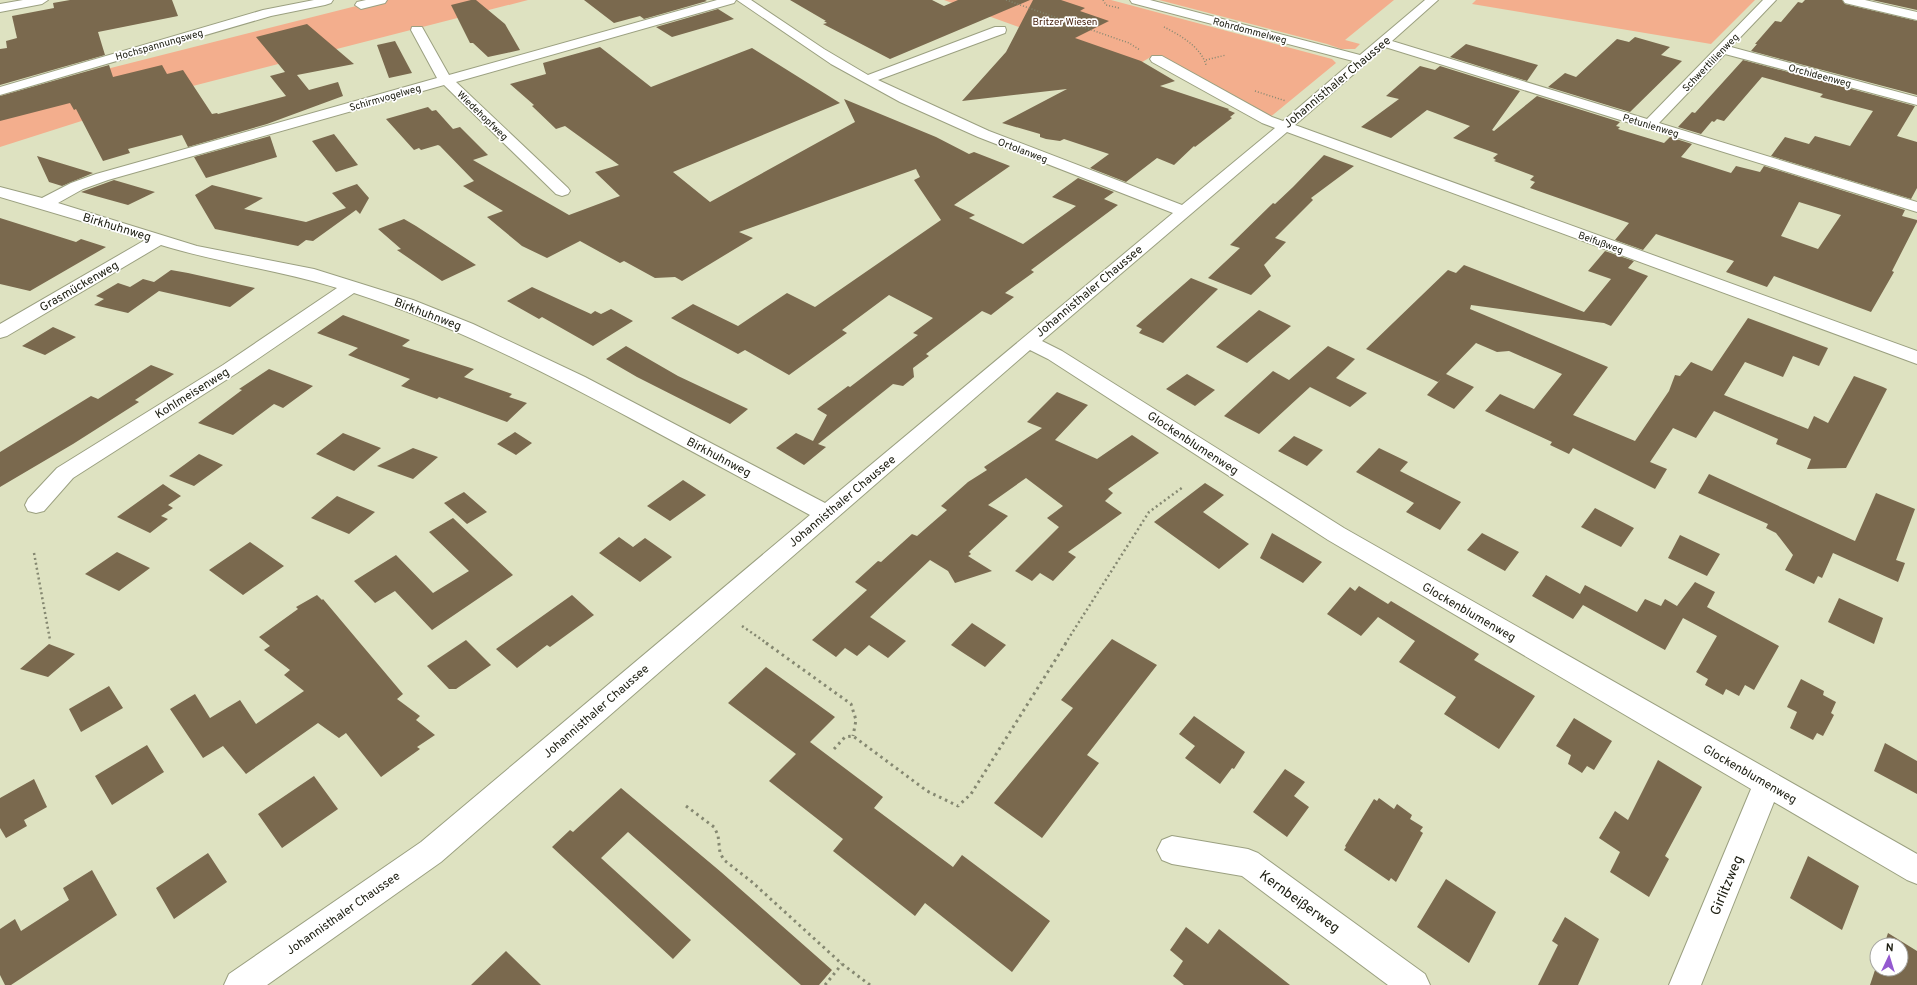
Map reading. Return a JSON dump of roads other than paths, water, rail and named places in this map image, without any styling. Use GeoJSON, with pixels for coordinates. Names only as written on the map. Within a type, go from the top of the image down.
{"type":"FeatureCollection","features":[{"type":"Feature","properties":{"kind":"street"},"geometry":{"type":"LineString","coordinates":[[0,8],[42,0]]}},
{"type":"Feature","properties":{"kind":"street"},"geometry":{"type":"LineString","coordinates":[[362,5],[381,0]]}},
{"type":"Feature","properties":{"kind":"street","name":"Ortolanweg"},"geometry":{"type":"LineString","coordinates":[[728,0],[766,24],[783,29]]}},
{"type":"Feature","properties":{"kind":"street","name":"Schirmvogelweg"},"geometry":{"type":"LineString","coordinates":[[44,204],[77,186],[102,177],[728,0]]}},
{"type":"Feature","properties":{"kind":"street","name":"Ortolanweg"},"geometry":{"type":"LineString","coordinates":[[743,0],[776,22],[783,29],[867,80],[956,122],[1008,144],[1184,211]]}},
{"type":"Feature","properties":{"kind":"street","name":"Rohrdommelweg"},"geometry":{"type":"LineString","coordinates":[[1136,0],[1363,60]]}},
{"type":"Feature","properties":{"kind":"street","name":"Johannisthaler Chaussee"},"geometry":{"type":"LineString","coordinates":[[240,985],[431,852],[1029,342],[1286,126],[1432,0]]}},
{"type":"Feature","properties":{"kind":"street","name":"Schwertlilienweg"},"geometry":{"type":"LineString","coordinates":[[1649,125],[1770,0]]}},
{"type":"Feature","properties":{"kind":"street"},"geometry":{"type":"LineString","coordinates":[[1849,0],[1917,16]]}},
{"type":"Feature","properties":{"kind":"street","name":"Hochspannungsweg"},"geometry":{"type":"LineString","coordinates":[[0,91],[267,13],[323,2]]}},
{"type":"Feature","properties":{"kind":"street","name":"Wiedehopfweg"},"geometry":{"type":"LineString","coordinates":[[416,30],[441,75],[562,191]]}},
{"type":"Feature","properties":{"kind":"street"},"geometry":{"type":"LineString","coordinates":[[867,80],[1000,30]]}},
{"type":"Feature","properties":{"kind":"street","name":"Petunienweg"},"geometry":{"type":"LineString","coordinates":[[1384,42],[1917,207]]}},
{"type":"Feature","properties":{"kind":"street","name":"Orchideenweg"},"geometry":{"type":"LineString","coordinates":[[1722,48],[1917,101]]}},
{"type":"Feature","properties":{"kind":"street","name":"Beifußweg"},"geometry":{"type":"LineString","coordinates":[[1157,59],[1266,120],[1286,126],[1917,358]]}},
{"type":"Feature","properties":{"kind":"street","name":"Birkhuhnweg"},"geometry":{"type":"LineString","coordinates":[[0,192],[194,250],[308,273],[408,304],[466,328],[578,382],[827,514]]}},
{"type":"Feature","properties":{"kind":"street","name":"Grasmückenweg"},"geometry":{"type":"LineString","coordinates":[[0,332],[158,240]]}},
{"type":"Feature","properties":{"kind":"street","name":"Kohlmeisenweg"},"geometry":{"type":"LineString","coordinates":[[36,505],[65,473],[230,369],[352,286]]}},
{"type":"Feature","properties":{"kind":"street","name":"Glockenblumenweg"},"geometry":{"type":"LineString","coordinates":[[1029,342],[1055,355],[1336,534],[1917,870]]}},
{"type":"Feature","properties":{"kind":"street","name":"Girlitzweg"},"geometry":{"type":"LineString","coordinates":[[1685,985],[1767,784]]}},
{"type":"Feature","properties":{"kind":"street","name":"Kernbeißerweg"},"geometry":{"type":"LineString","coordinates":[[1172,850],[1248,863],[1414,985]]}},
{"type":"Feature","properties":{"kind":"park label","name":"Britzer Wiesen"},"geometry":{"type":"Point","coordinates":[1065,21]}}]}
